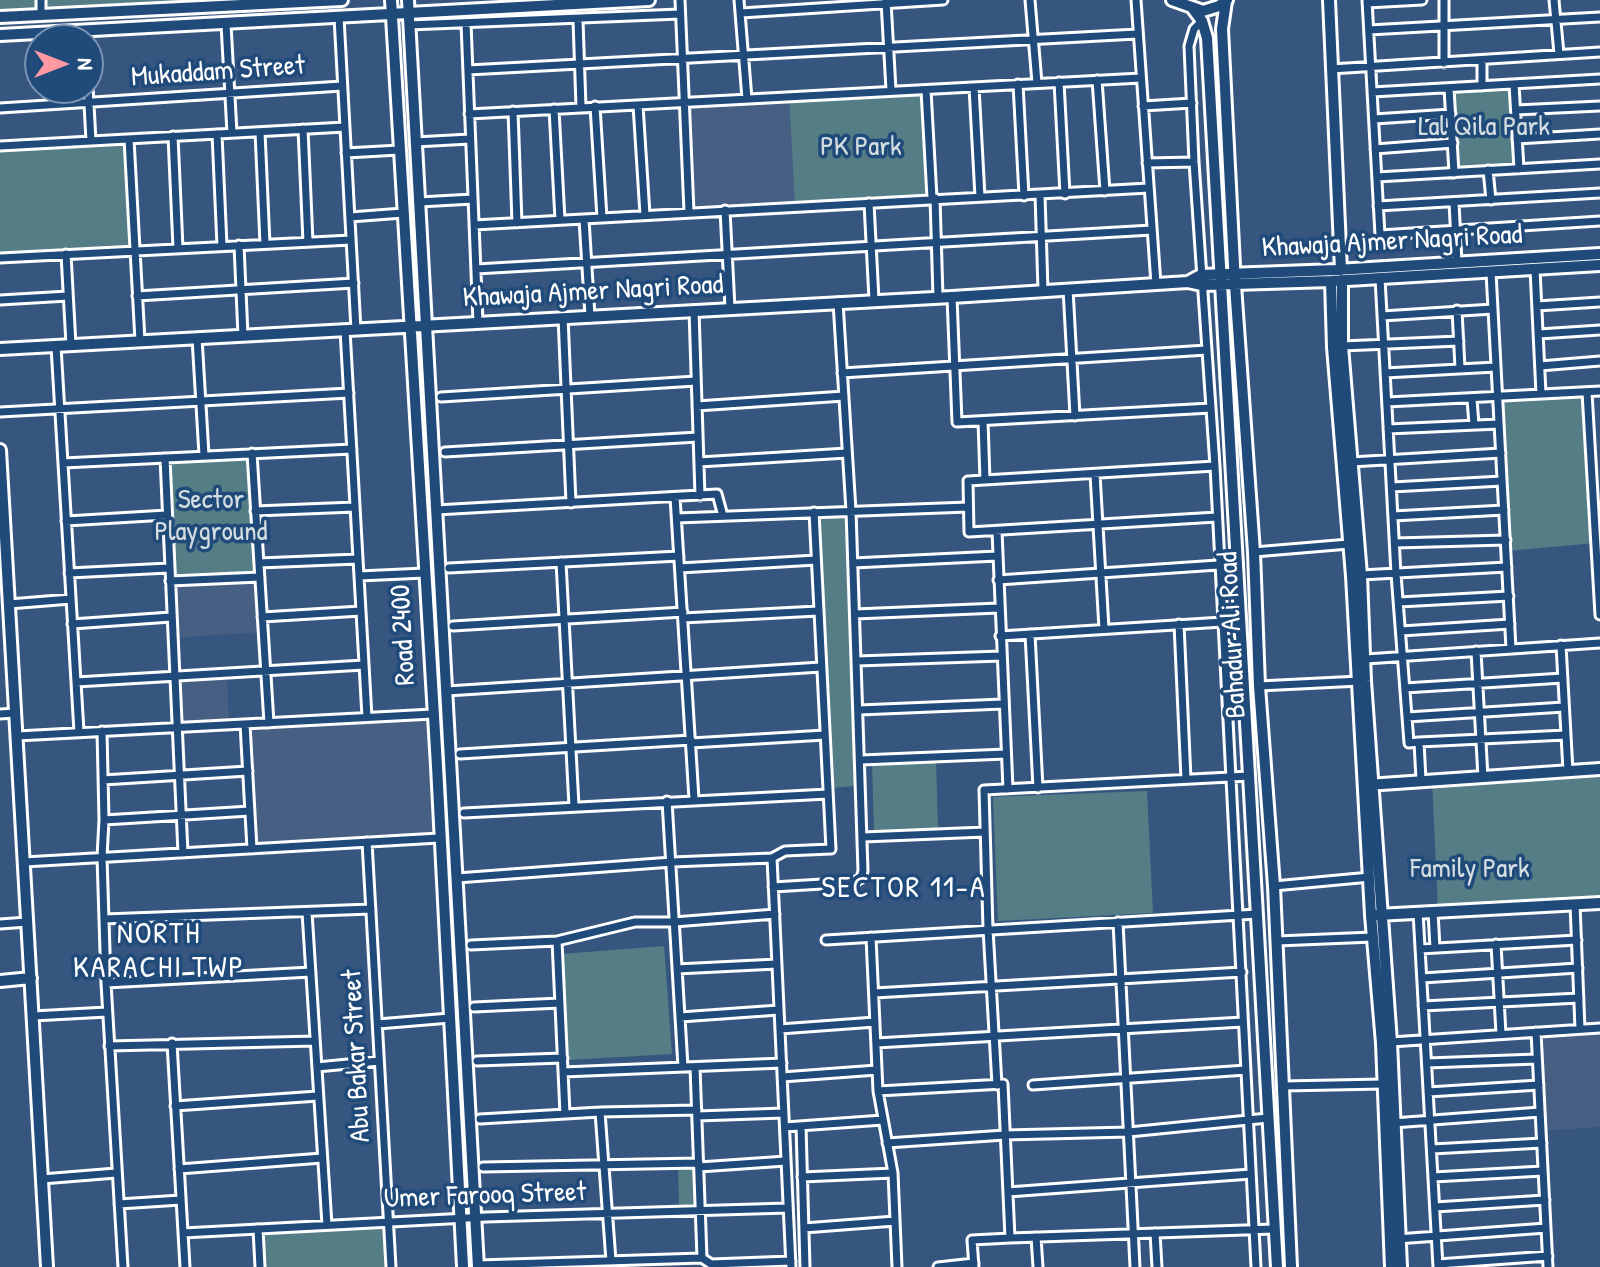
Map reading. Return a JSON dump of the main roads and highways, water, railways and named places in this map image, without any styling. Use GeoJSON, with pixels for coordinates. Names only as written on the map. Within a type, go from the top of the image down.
{"type":"FeatureCollection","features":[{"type":"Feature","properties":{"kind":"main road"},"geometry":{"type":"LineString","coordinates":[[0,17],[342,0]]}},
{"type":"Feature","properties":{"kind":"main road","name":"Road 2400"},"geometry":{"type":"LineString","coordinates":[[391,0],[437,766],[463,1267]]}},
{"type":"Feature","properties":{"kind":"main road","name":"Road 2400"},"geometry":{"type":"LineString","coordinates":[[408,0],[478,1266]]}},
{"type":"Feature","properties":{"kind":"main road"},"geometry":{"type":"LineString","coordinates":[[104,34],[649,0]]}},
{"type":"Feature","properties":{"kind":"main road"},"geometry":{"type":"LineString","coordinates":[[1172,0],[1203,11],[1227,0]]}},
{"type":"Feature","properties":{"kind":"main road","name":"Bahadur Ali Road"},"geometry":{"type":"LineString","coordinates":[[1227,0],[1222,29],[1254,552],[1259,686],[1274,886],[1291,1267]]}},
{"type":"Feature","properties":{"kind":"main road"},"geometry":{"type":"LineString","coordinates":[[1329,0],[1338,277],[1366,659],[1361,681]]}},
{"type":"Feature","properties":{"kind":"main road","name":"Bahadur Ali Road"},"geometry":{"type":"LineString","coordinates":[[1193,9],[1202,21],[1207,38],[1277,1267]]}},
{"type":"Feature","properties":{"kind":"main road"},"geometry":{"type":"LineString","coordinates":[[0,35],[24,35]]}},
{"type":"Feature","properties":{"kind":"main road","name":"Khawaja Ajmer Nagri Road"},"geometry":{"type":"LineString","coordinates":[[1338,277],[1457,263],[1600,254]]}},
{"type":"Feature","properties":{"kind":"main road","name":"Khawaja Ajmer Nagri Road"},"geometry":{"type":"LineString","coordinates":[[0,349],[952,297],[1201,280],[1380,278],[1600,265]]}},
{"type":"Feature","properties":{"kind":"main road"},"geometry":{"type":"LineString","coordinates":[[1338,277],[1333,347],[1369,784],[1376,915],[1373,937],[1394,1240],[1401,1267]]}},
{"type":"Feature","properties":{"kind":"main road"},"geometry":{"type":"LineString","coordinates":[[0,450],[47,1267]]}},
{"type":"Feature","properties":{"kind":"main road"},"geometry":{"type":"LineString","coordinates":[[437,766],[451,765]]}},
{"type":"Feature","properties":{"kind":"main road"},"geometry":{"type":"LineString","coordinates":[[1369,784],[1600,769]]}},
{"type":"Feature","properties":{"kind":"main road"},"geometry":{"type":"LineString","coordinates":[[1369,784],[1370,877],[1391,1042],[1394,1240],[1391,1267]]}},
{"type":"Feature","properties":{"kind":"main road"},"geometry":{"type":"LineString","coordinates":[[1254,858],[1272,857]]}},
{"type":"Feature","properties":{"kind":"main road"},"geometry":{"type":"LineString","coordinates":[[1376,915],[1600,903]]}},
{"type":"Feature","properties":{"kind":"main road"},"geometry":{"type":"LineString","coordinates":[[0,981],[31,978]]}},
{"type":"Feature","properties":{"kind":"district","name":"SECTOR 11-A"},"geometry":{"type":"Point","coordinates":[904,889]}},
{"type":"Feature","properties":{"kind":"district","name":"NORTH KARACHI TWP"},"geometry":{"type":"Point","coordinates":[159,952]}},
{"type":"Feature","properties":{"kind":"park label","name":"Lal Qila Park"},"geometry":{"type":"Point","coordinates":[1484,128]}},
{"type":"Feature","properties":{"kind":"park label","name":"PK Park"},"geometry":{"type":"Point","coordinates":[861,148]}},
{"type":"Feature","properties":{"kind":"park label","name":"Sector Playground"},"geometry":{"type":"Point","coordinates":[211,517]}},
{"type":"Feature","properties":{"kind":"park label","name":"Family Park"},"geometry":{"type":"Point","coordinates":[1470,870]}}]}
